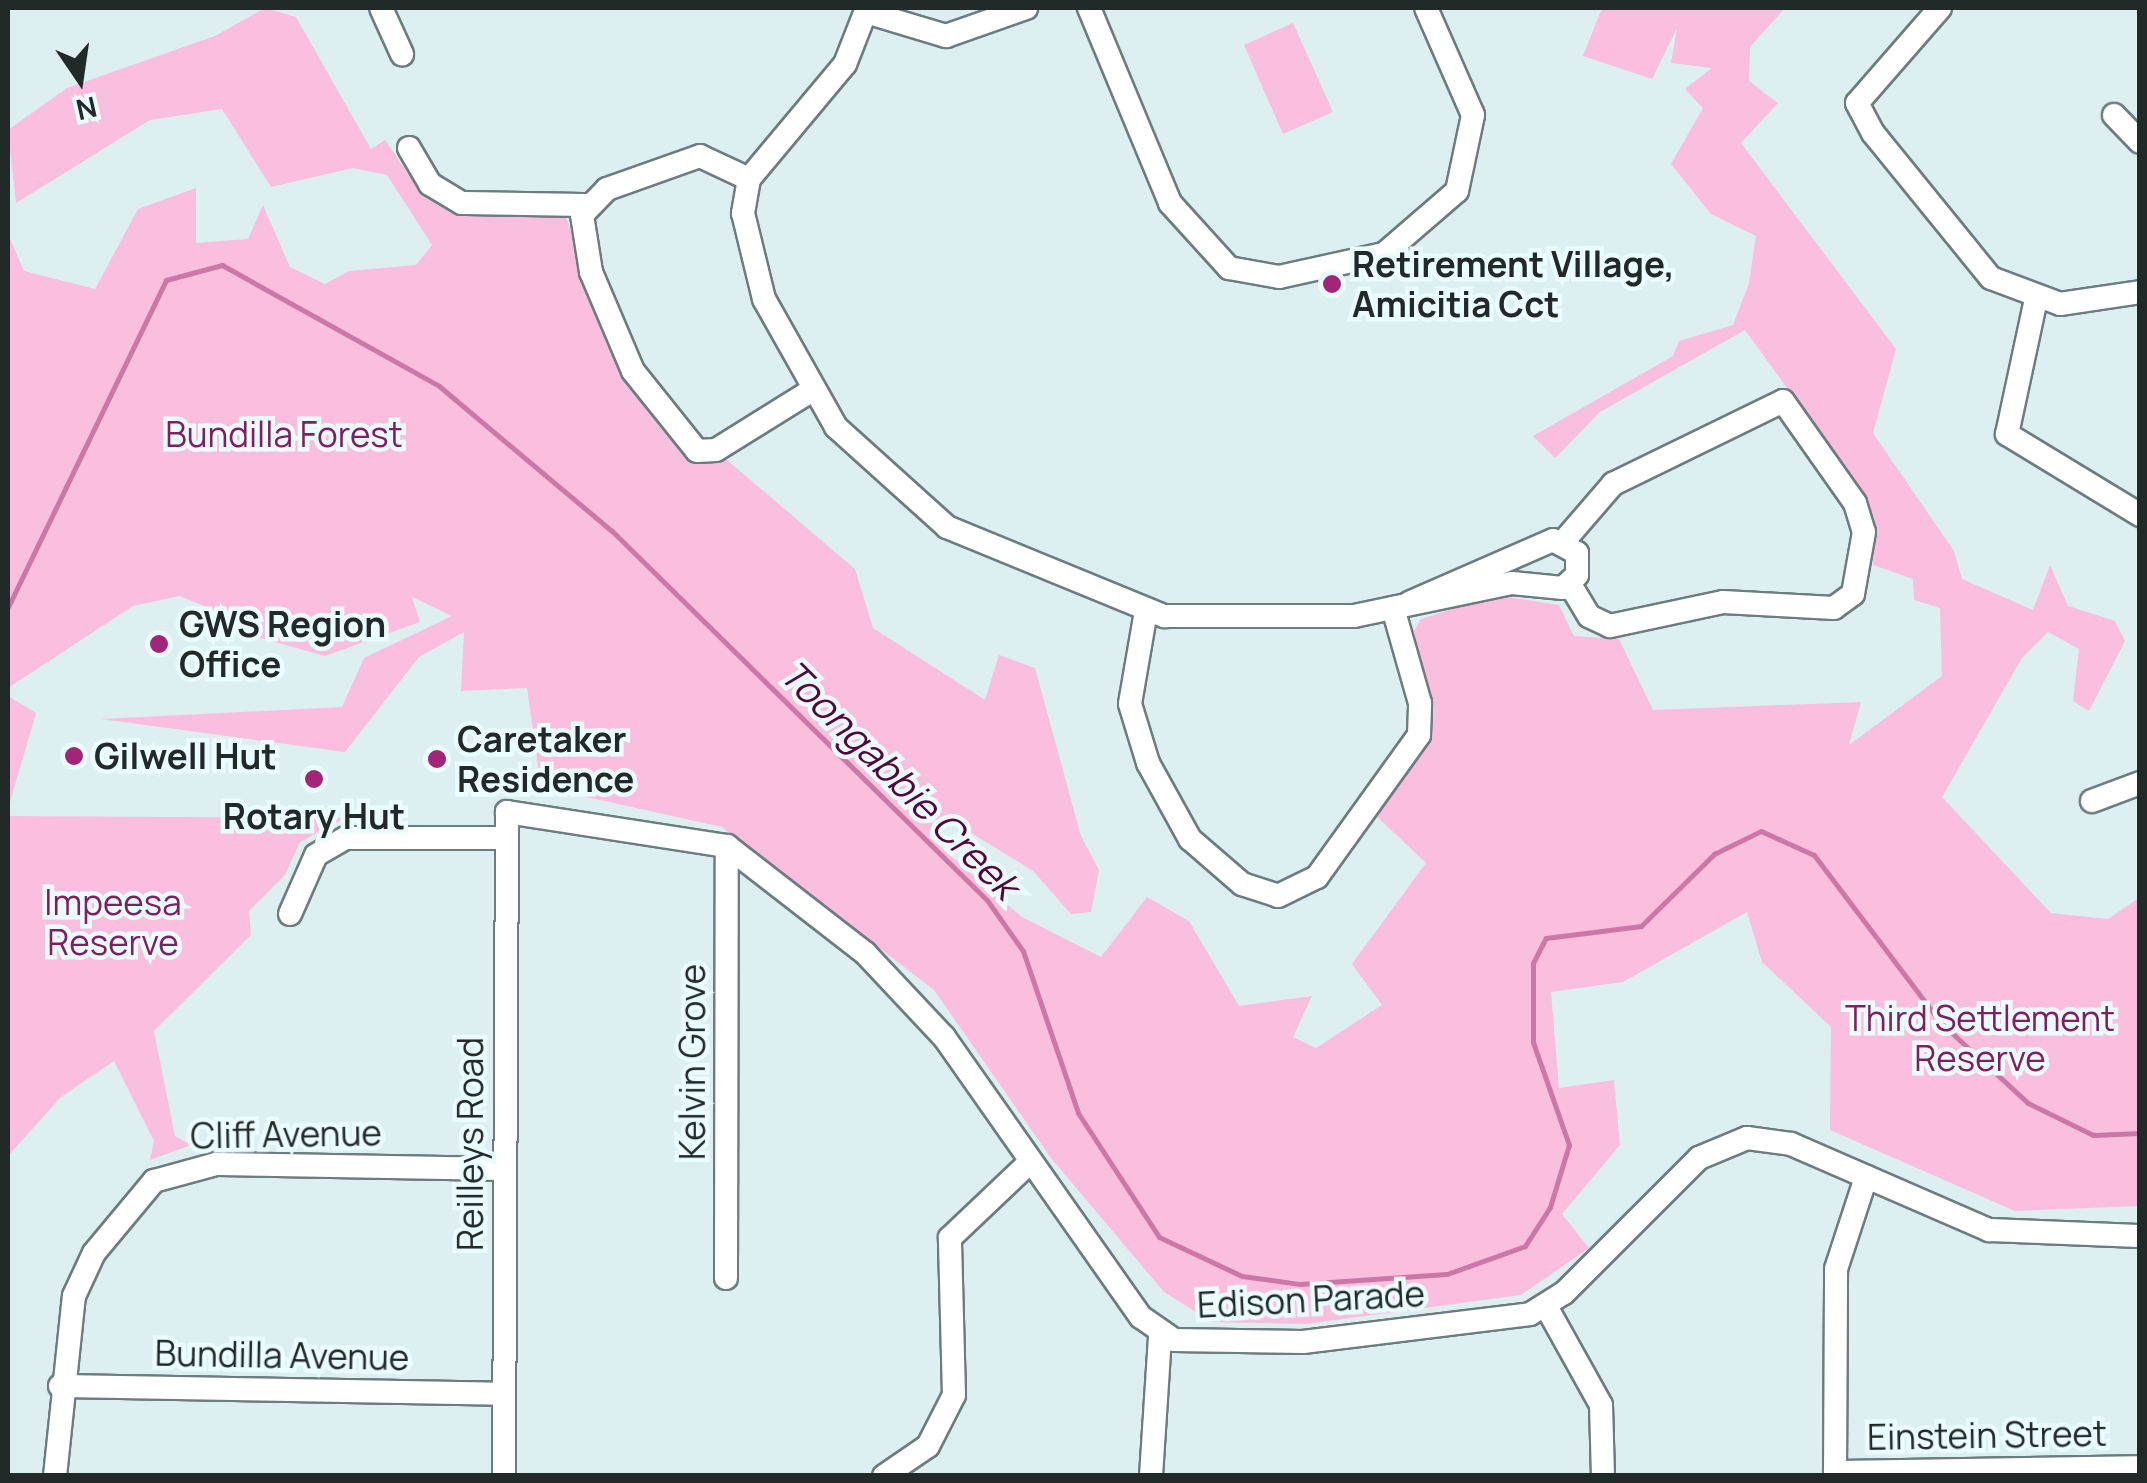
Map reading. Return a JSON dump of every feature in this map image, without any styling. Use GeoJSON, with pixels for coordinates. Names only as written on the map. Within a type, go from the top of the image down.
{"type":"FeatureCollection","features":[{"type":"Feature","properties":{"kind":"street"},"geometry":{"type":"LineString","coordinates":[[381,8],[402,54]]}},
{"type":"Feature","properties":{"kind":"street"},"geometry":{"type":"LineString","coordinates":[[1026,8],[946,36],[866,10],[844,64],[748,178],[746,245],[809,392],[868,461],[947,527],[1146,611],[1297,618],[1401,606],[1512,583],[1570,584]]}},
{"type":"Feature","properties":{"kind":"street"},"geometry":{"type":"LineString","coordinates":[[1089,8],[1170,203],[1230,268],[1278,277],[1384,254],[1457,191],[1473,115],[1426,8]]}},
{"type":"Feature","properties":{"kind":"street"},"geometry":{"type":"LineString","coordinates":[[1940,8],[1857,108],[1965,252],[2036,299],[2096,304],[2140,292]]}},
{"type":"Feature","properties":{"kind":"street"},"geometry":{"type":"LineString","coordinates":[[2114,115],[2140,142]]}},
{"type":"Feature","properties":{"kind":"street"},"geometry":{"type":"LineString","coordinates":[[409,148],[430,184],[462,203],[586,205],[687,157],[748,178]]}},
{"type":"Feature","properties":{"kind":"street"},"geometry":{"type":"LineString","coordinates":[[586,205],[584,243],[610,322],[689,447],[716,450],[809,392]]}},
{"type":"Feature","properties":{"kind":"street"},"geometry":{"type":"LineString","coordinates":[[2036,299],[2007,434],[2140,515]]}},
{"type":"Feature","properties":{"kind":"street"},"geometry":{"type":"LineString","coordinates":[[1401,606],[1563,542],[1614,484],[1783,401],[1807,426],[1864,532],[1854,594],[1834,608],[1723,602],[1610,626],[1589,616],[1570,584]]}},
{"type":"Feature","properties":{"kind":"street"},"geometry":{"type":"LineString","coordinates":[[1563,542],[1579,565],[1570,584]]}},
{"type":"Feature","properties":{"kind":"street"},"geometry":{"type":"LineString","coordinates":[[1146,611],[1130,704],[1148,763],[1190,839],[1242,884],[1278,896],[1317,878],[1420,735],[1420,703],[1401,606]]}},
{"type":"Feature","properties":{"kind":"street"},"geometry":{"type":"LineString","coordinates":[[2092,801],[2140,783]]}},
{"type":"Feature","properties":{"kind":"street","name":"Reilleys Road"},"geometry":{"type":"LineString","coordinates":[[504,1476],[507,812]]}},
{"type":"Feature","properties":{"kind":"street","name":"Edison Parade"},"geometry":{"type":"LineString","coordinates":[[507,812],[727,846],[865,953],[944,1037],[1028,1164],[1160,1334],[1286,1343],[1547,1308]]}},
{"type":"Feature","properties":{"kind":"street"},"geometry":{"type":"LineString","coordinates":[[290,914],[316,855],[346,838],[506,838]]}},
{"type":"Feature","properties":{"kind":"street","name":"Kelvin Grove"},"geometry":{"type":"LineString","coordinates":[[726,1278],[727,846]]}},
{"type":"Feature","properties":{"kind":"street"},"geometry":{"type":"LineString","coordinates":[[1604,1476],[1601,1405],[1547,1308],[1716,1147],[1780,1140],[1998,1232],[2140,1236]]}},
{"type":"Feature","properties":{"kind":"street","name":"Cliff Avenue"},"geometry":{"type":"LineString","coordinates":[[55,1476],[68,1316],[86,1267],[132,1200],[168,1173],[216,1164],[505,1168]]}},
{"type":"Feature","properties":{"kind":"street"},"geometry":{"type":"LineString","coordinates":[[884,1476],[928,1446],[954,1394],[950,1238],[1028,1164]]}},
{"type":"Feature","properties":{"kind":"street"},"geometry":{"type":"LineString","coordinates":[[1835,1474],[1836,1269],[1866,1177]]}},
{"type":"Feature","properties":{"kind":"street"},"geometry":{"type":"LineString","coordinates":[[1150,1476],[1160,1334]]}},
{"type":"Feature","properties":{"kind":"street","name":"Bundilla Avenue"},"geometry":{"type":"LineString","coordinates":[[60,1386],[504,1394]]}},
{"type":"Feature","properties":{"kind":"street","name":"Einstein Street"},"geometry":{"type":"LineString","coordinates":[[1835,1474],[2140,1467]]}},
{"type":"Feature","properties":{"kind":"green space"},"geometry":{"type":"Polygon","coordinates":[[[265,8],[296,17],[371,149],[385,140],[419,190],[481,215],[565,213],[601,327],[645,403],[688,461],[726,459],[855,569],[873,628],[985,700],[999,655],[1035,668],[1081,836],[1099,870],[1091,912],[1071,914],[1033,871],[963,828],[934,819],[929,837],[1022,917],[1101,957],[1147,897],[1189,921],[1239,1006],[1312,996],[1293,1037],[1316,1048],[1382,1005],[1352,964],[1426,863],[1371,811],[1432,734],[1414,631],[1421,619],[1496,595],[1559,605],[1574,636],[1619,639],[1653,710],[1861,702],[1849,745],[1942,676],[1940,608],[1914,600],[1913,579],[1873,565],[1874,527],[1845,468],[1745,330],[1600,412],[1555,458],[1533,436],[1673,356],[1679,341],[1733,325],[1749,283],[1756,236],[1711,214],[1671,164],[1703,108],[1685,89],[1712,68],[1671,63],[1677,28],[1652,79],[1583,56],[1602,8],[1785,8],[1750,47],[1749,81],[1778,103],[1741,143],[1896,349],[1873,433],[1954,551],[1962,579],[2033,610],[2050,565],[2068,606],[2115,621],[2125,641],[2089,711],[2073,701],[2079,649],[2048,632],[2022,658],[1942,797],[2051,913],[2108,919],[2139,898],[2139,1206],[2015,1211],[1830,1130],[1831,1027],[1762,962],[1747,912],[1623,982],[1551,992],[1559,1088],[1614,1080],[1620,1145],[1562,1214],[1589,1248],[1521,1295],[1306,1324],[1212,1322],[1164,1292],[1051,1158],[934,990],[722,827],[541,787],[527,688],[461,691],[464,632],[419,657],[345,752],[101,719],[342,707],[364,658],[452,616],[412,597],[420,622],[325,656],[239,632],[237,620],[180,596],[133,606],[8,688],[8,234],[24,271],[95,289],[138,209],[196,188],[196,243],[248,239],[263,205],[290,267],[325,284],[349,271],[416,265],[432,245],[387,175],[353,168],[271,187],[222,109],[150,120],[16,203],[8,130],[67,88],[215,36],[265,8]]]}},
{"type":"Feature","properties":{"kind":"green space"},"geometry":{"type":"Polygon","coordinates":[[[1293,23],[1333,112],[1283,134],[1244,45],[1293,23]]]}},
{"type":"Feature","properties":{"kind":"green space"},"geometry":{"type":"Polygon","coordinates":[[[8,696],[36,713],[8,809],[8,696]]]}},
{"type":"Feature","properties":{"kind":"green space","name":"Impeesa Reserve"},"geometry":{"type":"Polygon","coordinates":[[[8,816],[345,818],[300,842],[285,875],[249,911],[251,935],[154,1031],[175,1136],[191,1145],[150,1160],[154,1141],[114,1061],[61,1097],[8,1156],[8,816]]]}},
{"type":"Feature","properties":{"kind":"waterway","name":"Toongabbie Creek"},"geometry":{"type":"LineString","coordinates":[[8,607],[166,280],[222,265],[439,386],[612,531],[987,900],[1023,951],[1078,1113],[1159,1237],[1242,1276],[1300,1284],[1447,1274],[1525,1246],[1550,1207],[1569,1145],[1533,1042],[1533,963],[1546,938],[1641,926],[1714,854],[1761,831],[1814,855],[1941,1023],[2028,1103],[2093,1135],[2140,1133]]}},
{"type":"Feature","properties":{"kind":"place","name":"Retirement Village, Amicitia Cct"},"geometry":{"type":"Point","coordinates":[1332,284]}},
{"type":"Feature","properties":{"kind":"place","name":"GWS Region Office"},"geometry":{"type":"Point","coordinates":[159,644]}},
{"type":"Feature","properties":{"kind":"place","name":"Gilwell Hut"},"geometry":{"type":"Point","coordinates":[74,756]}},
{"type":"Feature","properties":{"kind":"place","name":"Caretaker Residence"},"geometry":{"type":"Point","coordinates":[437,759]}},
{"type":"Feature","properties":{"kind":"place","name":"Rotary Hut"},"geometry":{"type":"Point","coordinates":[314,779]}},
{"type":"Feature","properties":{"kind":"park label","name":"Bundilla Forest"},"geometry":{"type":"Point","coordinates":[284,434]}},
{"type":"Feature","properties":{"kind":"park label","name":"Third Settlement Reserve"},"geometry":{"type":"Point","coordinates":[1980,1038]}}]}
